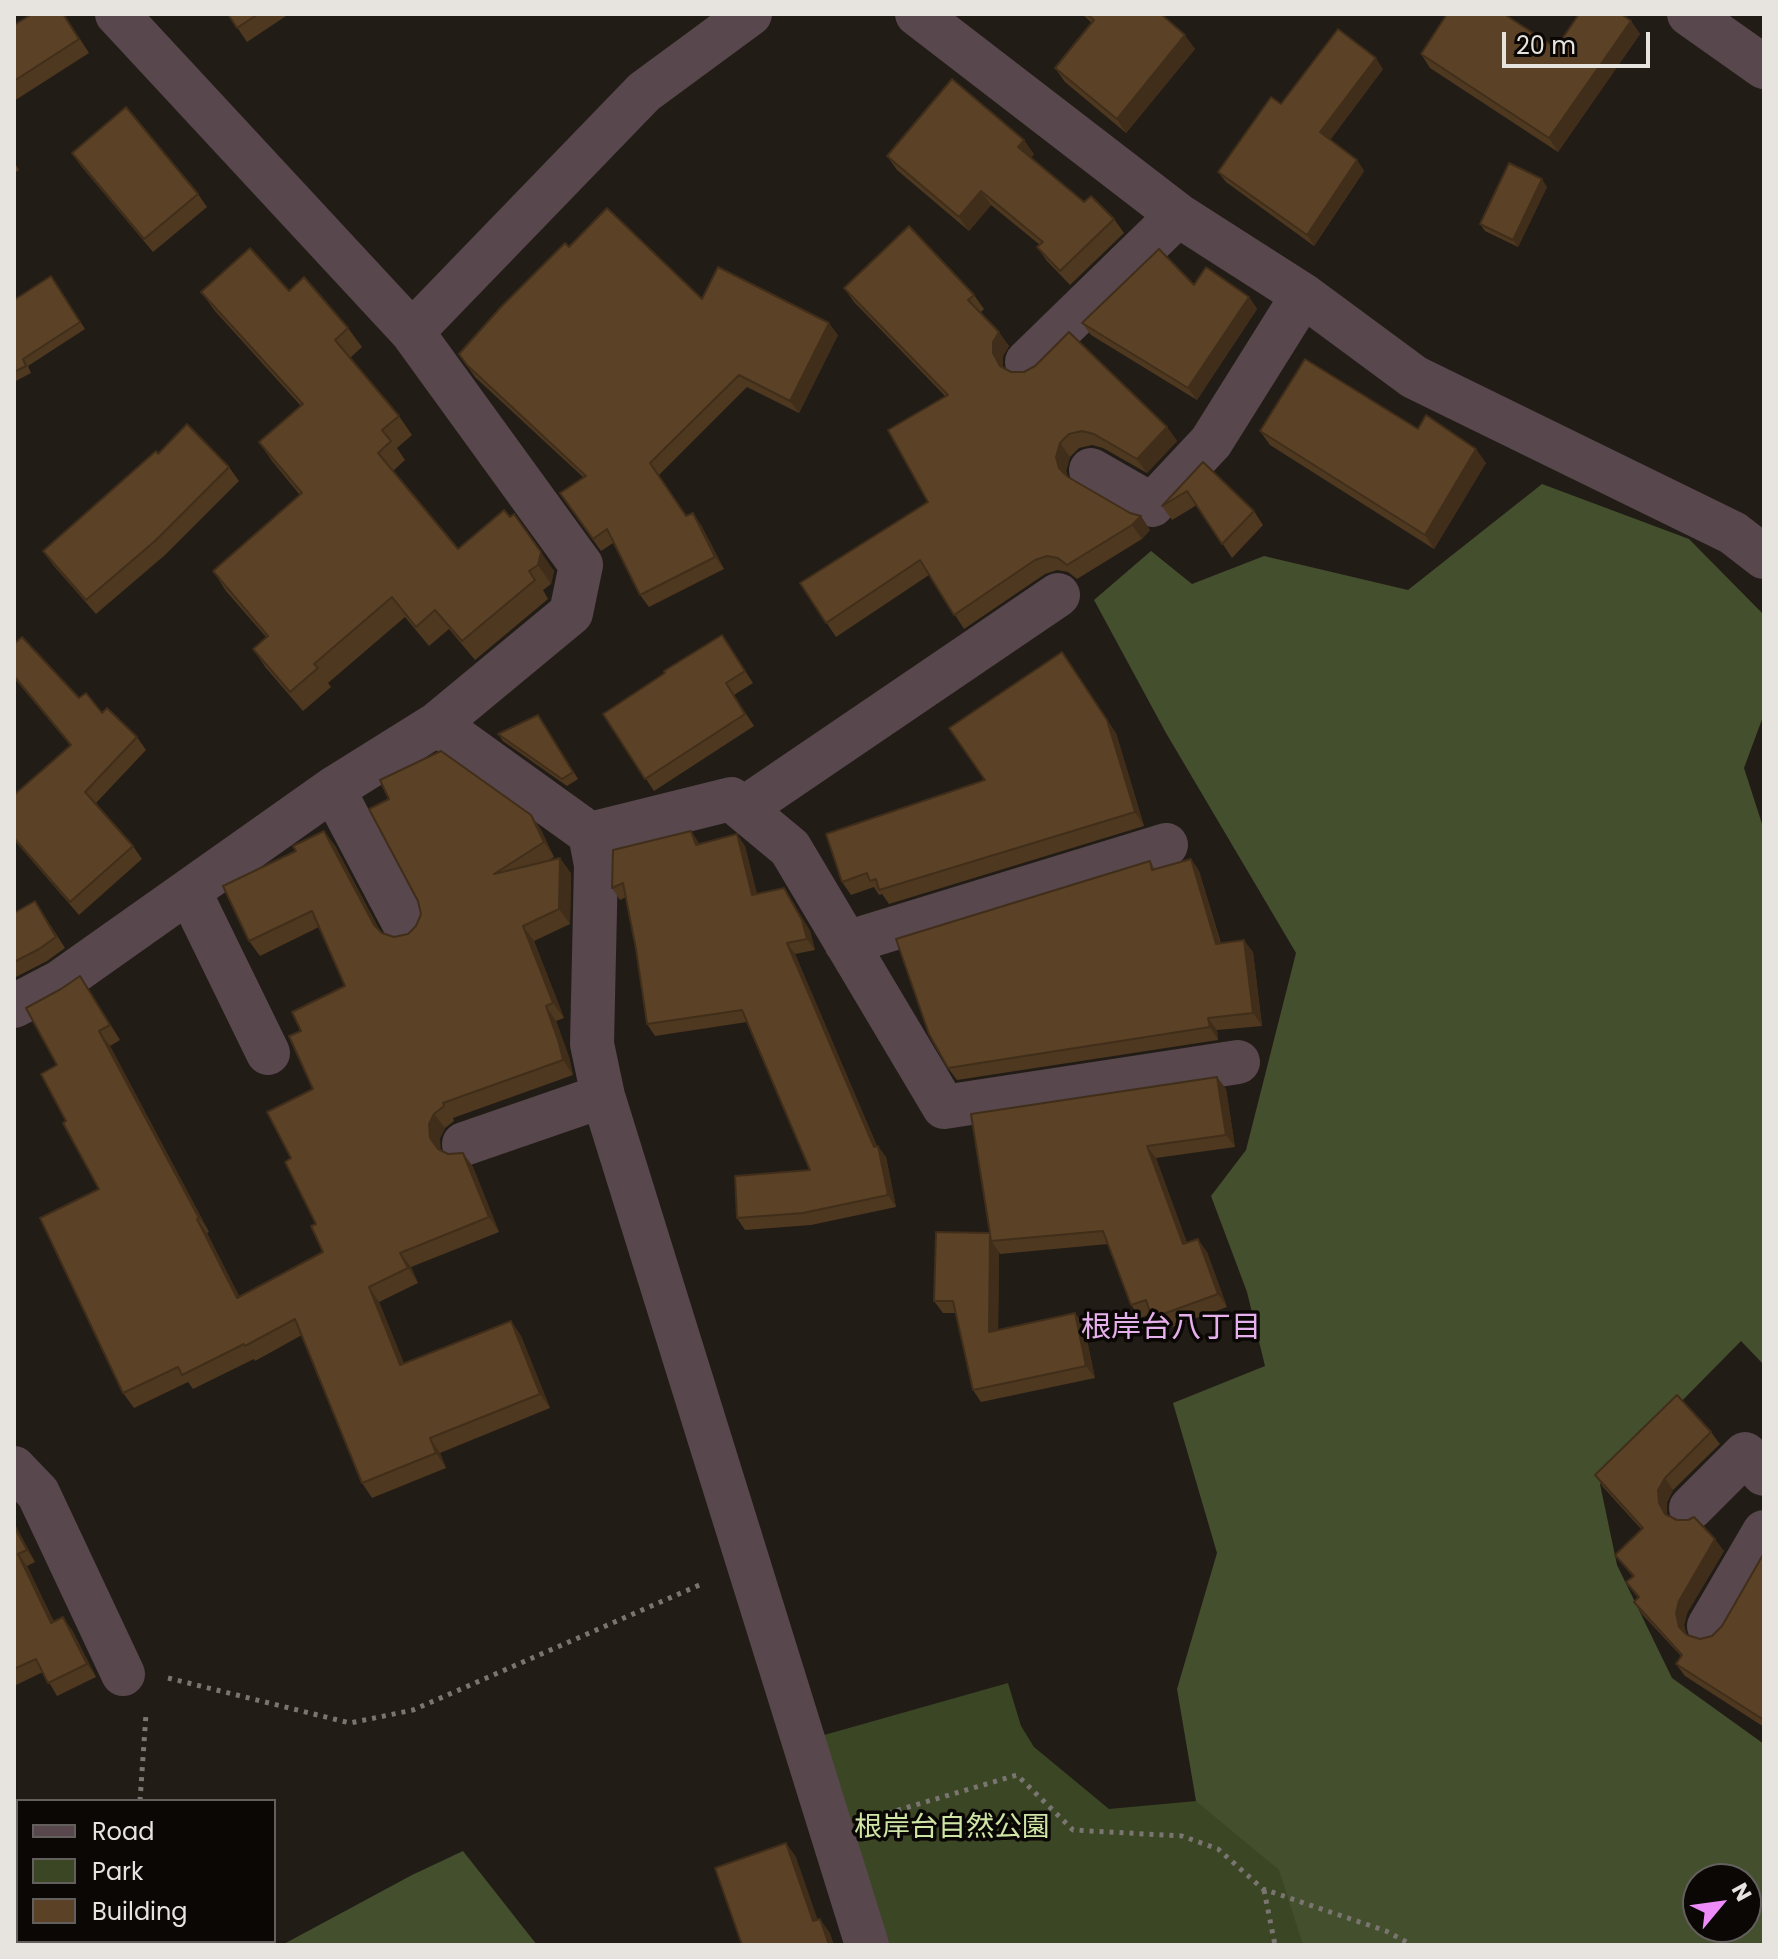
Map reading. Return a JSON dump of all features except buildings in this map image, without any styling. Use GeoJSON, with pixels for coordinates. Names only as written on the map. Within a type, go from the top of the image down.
{"type":"FeatureCollection","features":[{"type":"Feature","properties":{"kind":"street"},"geometry":{"type":"LineString","coordinates":[[14,1006],[60,982],[333,789],[437,724],[571,613],[581,565],[412,332],[117,14]]}},
{"type":"Feature","properties":{"kind":"street"},"geometry":{"type":"LineString","coordinates":[[412,332],[644,92],[750,14]]}},
{"type":"Feature","properties":{"kind":"street"},"geometry":{"type":"LineString","coordinates":[[917,14],[1178,215],[1303,295],[1414,377],[1733,533],[1764,557]]}},
{"type":"Feature","properties":{"kind":"street"},"geometry":{"type":"LineString","coordinates":[[1689,14],[1764,67]]}},
{"type":"Feature","properties":{"kind":"street"},"geometry":{"type":"LineString","coordinates":[[1027,362],[1178,215]]}},
{"type":"Feature","properties":{"kind":"street"},"geometry":{"type":"LineString","coordinates":[[1091,470],[1152,505],[1211,442],[1303,295]]}},
{"type":"Feature","properties":{"kind":"street"},"geometry":{"type":"LineString","coordinates":[[743,809],[1058,595]]}},
{"type":"Feature","properties":{"kind":"street"},"geometry":{"type":"LineString","coordinates":[[437,724],[590,834],[596,865],[592,1044],[603,1096],[867,1945]]}},
{"type":"Feature","properties":{"kind":"street"},"geometry":{"type":"LineString","coordinates":[[333,789],[406,927]]}},
{"type":"Feature","properties":{"kind":"street"},"geometry":{"type":"LineString","coordinates":[[590,834],[731,799],[790,848],[944,1107],[1238,1062]]}},
{"type":"Feature","properties":{"kind":"street"},"geometry":{"type":"LineString","coordinates":[[846,943],[1166,845]]}},
{"type":"Feature","properties":{"kind":"street"},"geometry":{"type":"LineString","coordinates":[[189,891],[268,1053]]}},
{"type":"Feature","properties":{"kind":"street"},"geometry":{"type":"LineString","coordinates":[[464,1144],[603,1096]]}},
{"type":"Feature","properties":{"kind":"street"},"geometry":{"type":"LineString","coordinates":[[1691,1508],[1745,1454],[1764,1474]]}},
{"type":"Feature","properties":{"kind":"street"},"geometry":{"type":"LineString","coordinates":[[14,1468],[38,1493],[136,1674]]}},
{"type":"Feature","properties":{"kind":"street"},"geometry":{"type":"LineString","coordinates":[[1709,1626],[1764,1532]]}},
{"type":"Feature","properties":{"kind":"path"},"geometry":{"type":"LineString","coordinates":[[140,1799],[136,1674],[350,1723],[413,1710],[749,1563]]}},
{"type":"Feature","properties":{"kind":"path"},"geometry":{"type":"LineString","coordinates":[[875,1817],[1017,1775],[1073,1830],[1182,1836],[1218,1849],[1263,1889],[1386,1931],[1412,1945]]}},
{"type":"Feature","properties":{"kind":"path"},"geometry":{"type":"LineString","coordinates":[[1263,1889],[1275,1945]]}},
{"type":"Feature","properties":{"kind":"green space"},"geometry":{"type":"Polygon","coordinates":[[[1542,484],[1689,539],[1764,615],[1764,714],[1744,768],[1764,830],[1764,1365],[1741,1341],[1600,1484],[1617,1565],[1672,1678],[1764,1744],[1764,1945],[1303,1945],[1279,1870],[1196,1801],[1177,1689],[1217,1553],[1173,1403],[1265,1366],[1247,1292],[1211,1196],[1246,1150],[1296,953],[1166,733],[1094,600],[1151,551],[1192,584],[1264,556],[1408,590],[1542,484]]]}},
{"type":"Feature","properties":{"kind":"green space","name":"根岸台自然公園"},"geometry":{"type":"Polygon","coordinates":[[[1008,1683],[1021,1726],[1034,1747],[1109,1809],[1196,1801],[1297,1830],[1764,1744],[1764,1945],[867,1945],[803,1741],[1008,1683]]]}},
{"type":"Feature","properties":{"kind":"green space"},"geometry":{"type":"Polygon","coordinates":[[[463,1851],[537,1945],[282,1945],[412,1875],[463,1851]]]}},
{"type":"Feature","properties":{"kind":"district","name":"根岸台八丁目"},"geometry":{"type":"Point","coordinates":[1171,1329]}}]}
